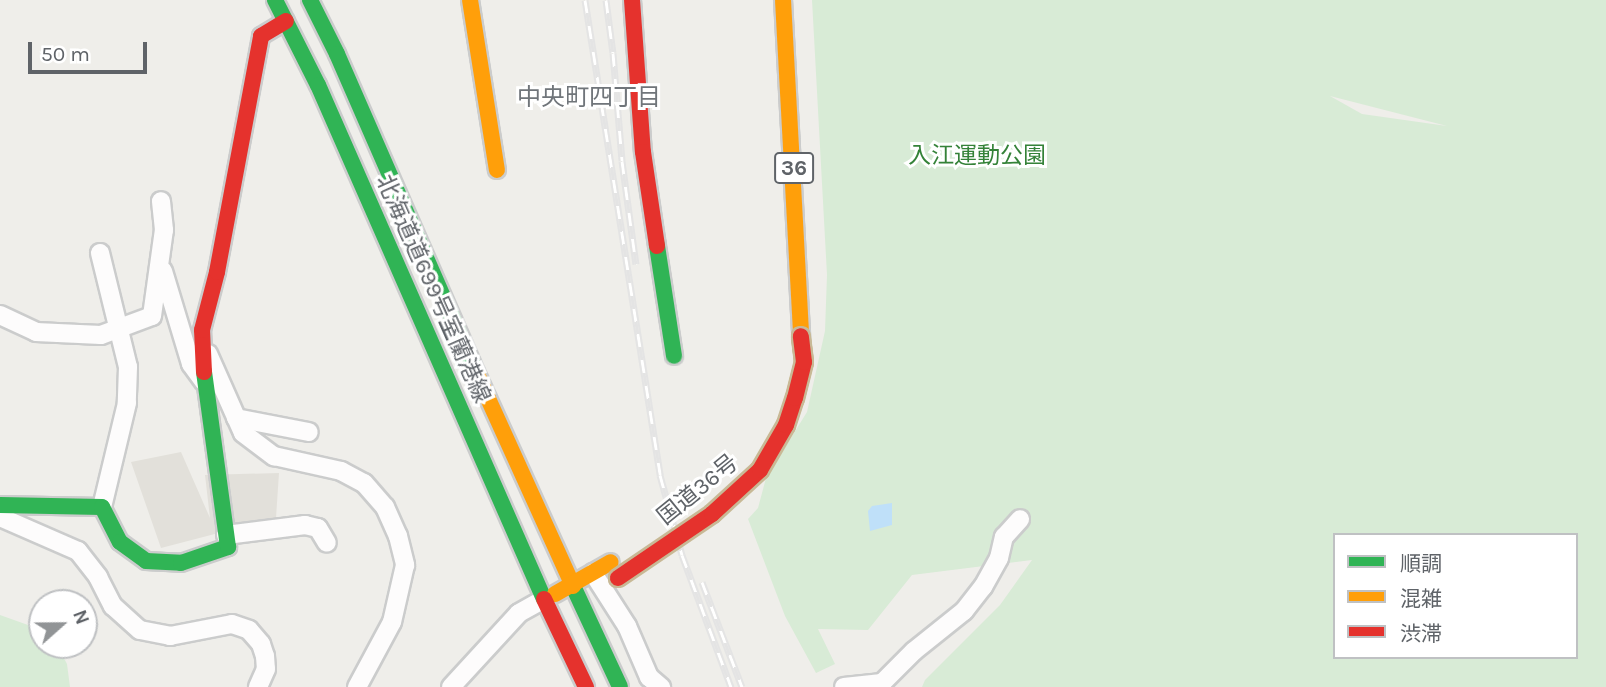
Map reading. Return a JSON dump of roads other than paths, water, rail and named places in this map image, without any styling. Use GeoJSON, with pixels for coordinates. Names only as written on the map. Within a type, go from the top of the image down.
{"type":"FeatureCollection","features":[{"type":"Feature","properties":{"kind":"main road","name":"北海道道699号室蘭港線"},"geometry":{"type":"LineString","coordinates":[[310,0],[337,54],[464,346],[576,592]]}},
{"type":"Feature","properties":{"kind":"main road"},"geometry":{"type":"LineString","coordinates":[[470,0],[496,170]]}},
{"type":"Feature","properties":{"kind":"main road"},"geometry":{"type":"LineString","coordinates":[[632,0],[643,152],[674,356]]}},
{"type":"Feature","properties":{"kind":"main road","name":"国道36号"},"geometry":{"type":"LineString","coordinates":[[544,599],[576,592],[605,579],[712,514],[760,470],[786,425],[804,362],[783,0]]}},
{"type":"Feature","properties":{"kind":"main road","name":"北海道道699号室蘭港線"},"geometry":{"type":"LineString","coordinates":[[281,8],[318,85],[544,599]]}},
{"type":"Feature","properties":{"kind":"main road"},"geometry":{"type":"LineString","coordinates":[[0,505],[102,507],[120,542],[146,561],[181,563],[228,547],[205,383],[202,330],[217,272],[261,36],[281,8]]}},
{"type":"Feature","properties":{"kind":"main road","name":"国道36号"},"geometry":{"type":"LineString","coordinates":[[754,446],[770,418],[789,363],[802,336]]}},
{"type":"Feature","properties":{"kind":"main road","name":"国道36号"},"geometry":{"type":"LineString","coordinates":[[605,579],[611,562],[698,507],[741,464]]}},
{"type":"Feature","properties":{"kind":"main road"},"geometry":{"type":"LineString","coordinates":[[576,592],[620,687]]}},
{"type":"Feature","properties":{"kind":"main road"},"geometry":{"type":"LineString","coordinates":[[544,599],[586,687]]}},
{"type":"Feature","properties":{"kind":"street"},"geometry":{"type":"LineString","coordinates":[[0,315],[36,332],[101,335],[152,316],[164,230],[161,201]]}},
{"type":"Feature","properties":{"kind":"street"},"geometry":{"type":"LineString","coordinates":[[100,253],[128,367],[127,403],[102,507]]}},
{"type":"Feature","properties":{"kind":"street"},"geometry":{"type":"LineString","coordinates":[[161,265],[191,364],[205,383]]}},
{"type":"Feature","properties":{"kind":"street"},"geometry":{"type":"LineString","coordinates":[[204,341],[243,433],[274,456],[341,471],[364,483],[385,507],[398,536],[405,565],[392,622],[357,687]]}},
{"type":"Feature","properties":{"kind":"street"},"geometry":{"type":"LineString","coordinates":[[236,418],[309,432]]}},
{"type":"Feature","properties":{"kind":"street"},"geometry":{"type":"LineString","coordinates":[[0,517],[78,551],[98,577],[113,606],[140,630],[170,636],[232,624],[249,630],[261,644],[265,656],[266,669],[258,687]]}},
{"type":"Feature","properties":{"kind":"street"},"geometry":{"type":"LineString","coordinates":[[844,687],[882,683],[914,651],[964,611],[983,587],[999,558],[1004,537],[1020,519]]}},
{"type":"Feature","properties":{"kind":"street"},"geometry":{"type":"LineString","coordinates":[[226,535],[305,525],[318,528],[320,540]]}},
{"type":"Feature","properties":{"kind":"street"},"geometry":{"type":"LineString","coordinates":[[605,579],[649,677],[661,687]]}},
{"type":"Feature","properties":{"kind":"street"},"geometry":{"type":"LineString","coordinates":[[451,687],[519,612],[544,599]]}},
{"type":"Feature","properties":{"kind":"water"},"geometry":{"type":"Polygon","coordinates":[[[892,503],[892,525],[870,531],[868,511],[872,506],[892,503]]]}},
{"type":"Feature","properties":{"kind":"railway"},"geometry":{"type":"LineString","coordinates":[[585,0],[660,475],[682,555],[731,687]]}},
{"type":"Feature","properties":{"kind":"railway"},"geometry":{"type":"LineString","coordinates":[[606,0],[622,161],[636,264]]}},
{"type":"Feature","properties":{"kind":"railway"},"geometry":{"type":"LineString","coordinates":[[702,582],[742,687]]}},
{"type":"Feature","properties":{"kind":"district","name":"中央町四丁目"},"geometry":{"type":"Point","coordinates":[589,98]}},
{"type":"Feature","properties":{"kind":"park label","name":"入江運動公園"},"geometry":{"type":"Point","coordinates":[977,156]}}]}
